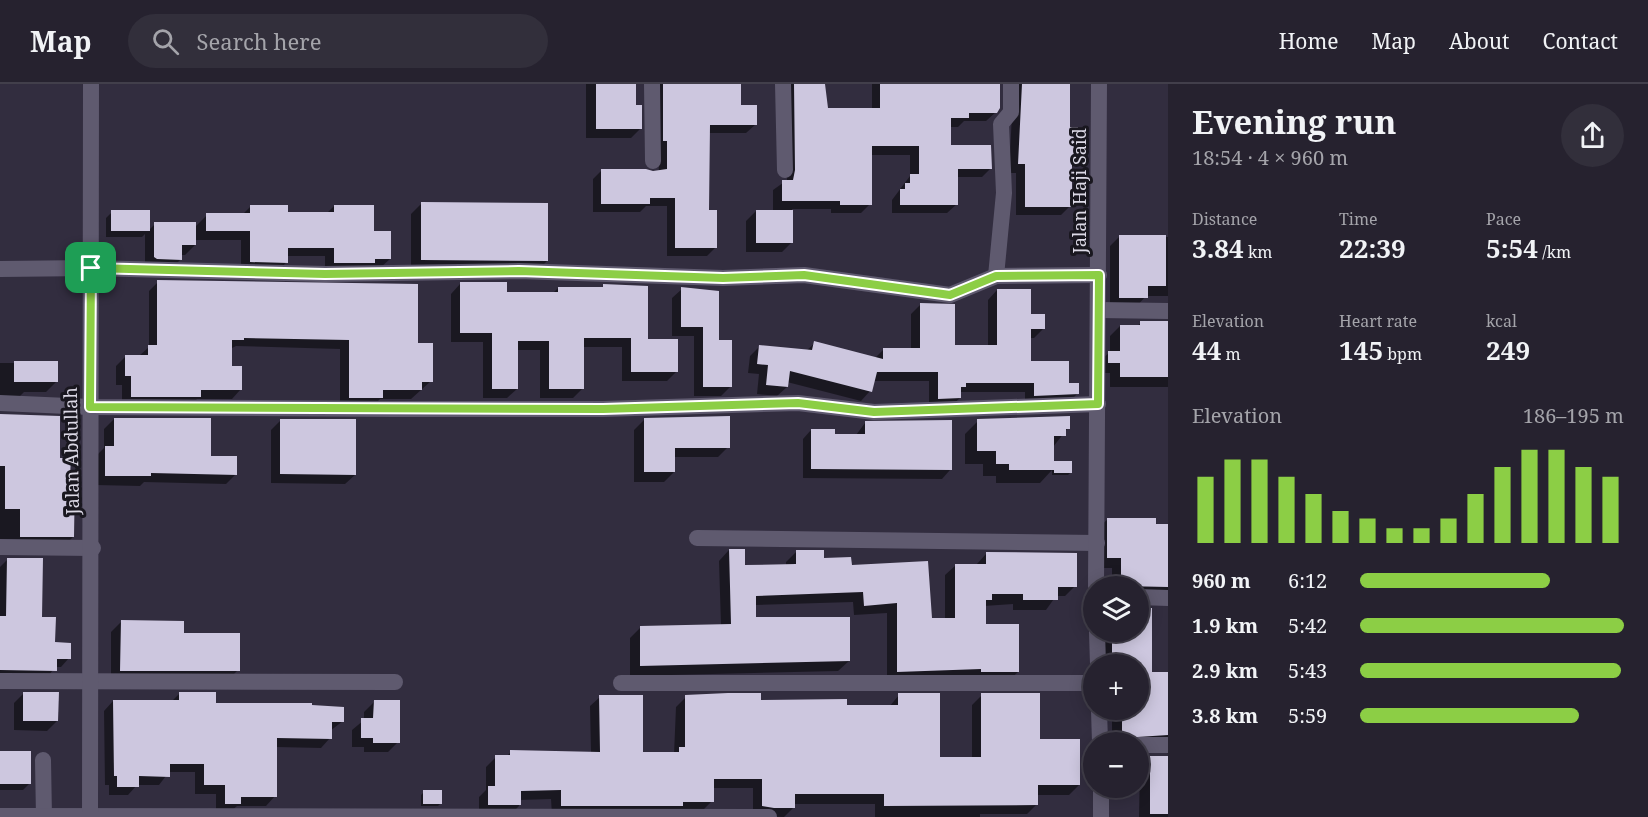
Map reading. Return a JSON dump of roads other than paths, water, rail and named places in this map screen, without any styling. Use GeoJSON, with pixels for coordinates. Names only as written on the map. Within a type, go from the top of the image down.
{"type":"FeatureCollection","features":[{"type":"Feature","properties":{"kind":"street","name":"Jalan Abdullah"},"geometry":{"type":"LineString","coordinates":[[90,816],[93,548],[90,407],[91,84]]}},
{"type":"Feature","properties":{"kind":"street"},"geometry":{"type":"LineString","coordinates":[[652,84],[653,161]]}},
{"type":"Feature","properties":{"kind":"street"},"geometry":{"type":"LineString","coordinates":[[783,84],[785,170]]}},
{"type":"Feature","properties":{"kind":"street"},"geometry":{"type":"LineString","coordinates":[[996,276],[1004,193],[1001,124],[1011,112],[1011,84]]}},
{"type":"Feature","properties":{"kind":"street","name":"Jalan Haji Said"},"geometry":{"type":"LineString","coordinates":[[1096,576],[1099,84]]}},
{"type":"Feature","properties":{"kind":"street"},"geometry":{"type":"LineString","coordinates":[[0,269],[91,268],[325,274],[519,271],[723,278],[804,275],[950,295],[996,276],[1099,275]]}},
{"type":"Feature","properties":{"kind":"street"},"geometry":{"type":"LineString","coordinates":[[1099,310],[1168,311]]}},
{"type":"Feature","properties":{"kind":"street"},"geometry":{"type":"LineString","coordinates":[[0,404],[90,407],[603,409],[798,403],[874,412],[1098,404]]}},
{"type":"Feature","properties":{"kind":"street"},"geometry":{"type":"LineString","coordinates":[[697,538],[1097,543]]}},
{"type":"Feature","properties":{"kind":"street"},"geometry":{"type":"LineString","coordinates":[[0,547],[93,548]]}},
{"type":"Feature","properties":{"kind":"street"},"geometry":{"type":"LineString","coordinates":[[1149,597],[1168,598]]}},
{"type":"Feature","properties":{"kind":"street"},"geometry":{"type":"LineString","coordinates":[[0,681],[395,682]]}},
{"type":"Feature","properties":{"kind":"street"},"geometry":{"type":"LineString","coordinates":[[621,683],[1083,683]]}},
{"type":"Feature","properties":{"kind":"street"},"geometry":{"type":"LineString","coordinates":[[1149,745],[1168,745]]}},
{"type":"Feature","properties":{"kind":"street"},"geometry":{"type":"LineString","coordinates":[[43,760],[44,816]]}},
{"type":"Feature","properties":{"kind":"street"},"geometry":{"type":"LineString","coordinates":[[1101,798],[1101,817]]}},
{"type":"Feature","properties":{"kind":"street"},"geometry":{"type":"LineString","coordinates":[[0,816],[769,817]]}}]}
